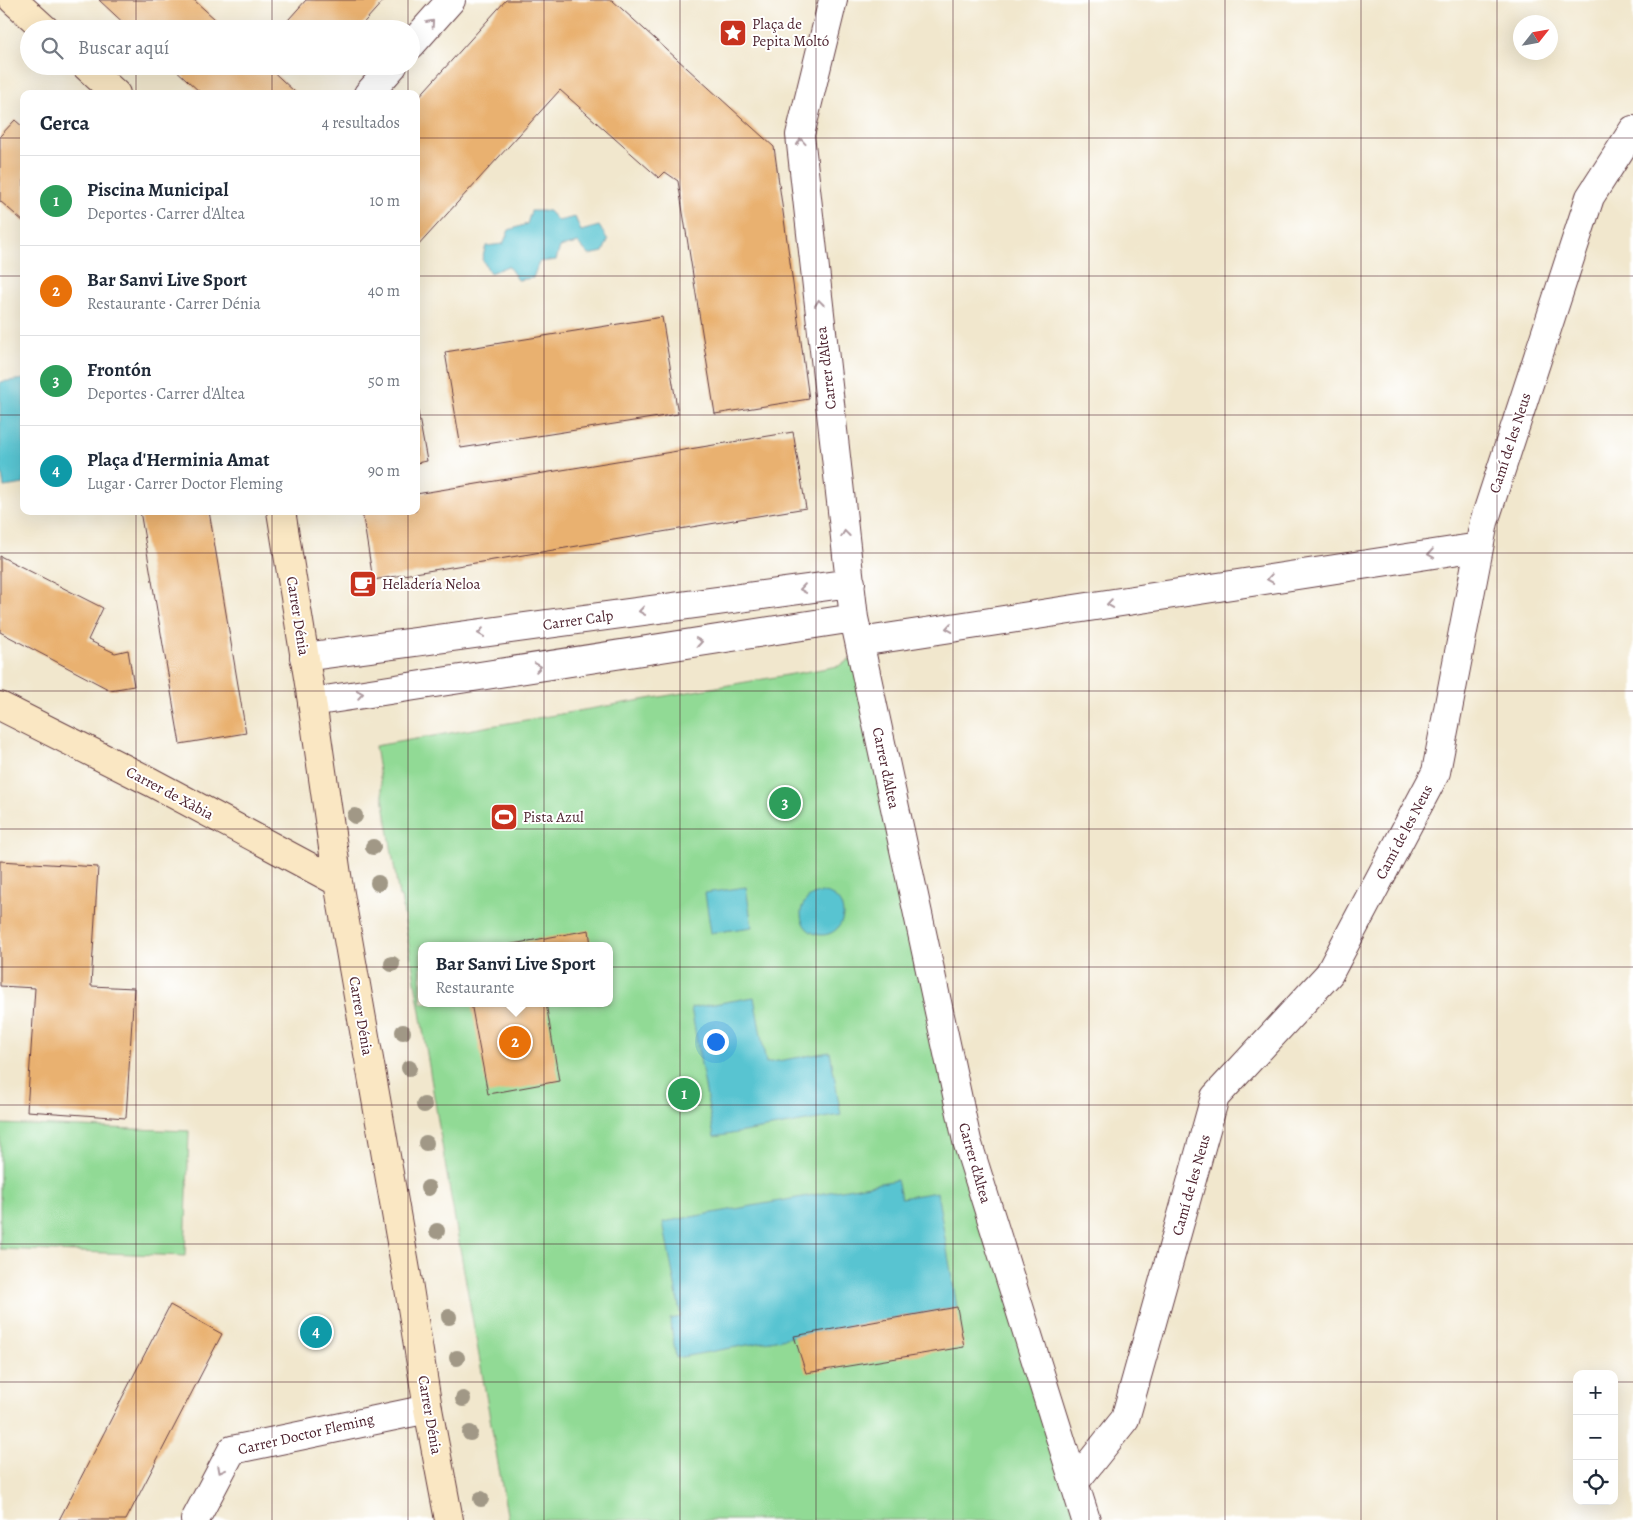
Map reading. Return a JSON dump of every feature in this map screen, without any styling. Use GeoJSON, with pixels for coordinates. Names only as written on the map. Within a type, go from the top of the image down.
{"type":"FeatureCollection","features":[{"type":"Feature","properties":{"kind":"street"},"geometry":{"type":"LineString","coordinates":[[13,0],[34,20]]}},
{"type":"Feature","properties":{"kind":"street"},"geometry":{"type":"LineString","coordinates":[[420,35],[451,0]]}},
{"type":"Feature","properties":{"kind":"street","name":"Carrer d'Altea"},"geometry":{"type":"LineString","coordinates":[[833,0],[800,135],[857,630],[967,1141],[1086,1520]]}},
{"type":"Feature","properties":{"kind":"street"},"geometry":{"type":"LineString","coordinates":[[96,75],[112,90]]}},
{"type":"Feature","properties":{"kind":"street"},"geometry":{"type":"LineString","coordinates":[[372,90],[385,75]]}},
{"type":"Feature","properties":{"kind":"street","name":"Camí de les Neus"},"geometry":{"type":"LineString","coordinates":[[1075,1482],[1124,1419],[1215,1098],[1329,974],[1436,772],[1484,522],[1590,196],[1633,130]]}},
{"type":"Feature","properties":{"kind":"street","name":"Carrer Dénia"},"geometry":{"type":"LineString","coordinates":[[282,515],[312,702],[338,882],[408,1282],[428,1409],[449,1520]]}},
{"type":"Feature","properties":{"kind":"street"},"geometry":{"type":"LineString","coordinates":[[312,702],[1479,546]]}},
{"type":"Feature","properties":{"kind":"street","name":"Carrer Calp"},"geometry":{"type":"LineString","coordinates":[[304,657],[851,583]]}},
{"type":"Feature","properties":{"kind":"street","name":"Carrer de Xàbia"},"geometry":{"type":"LineString","coordinates":[[0,706],[151,782],[338,882]]}},
{"type":"Feature","properties":{"kind":"street","name":"Carrer Doctor Fleming"},"geometry":{"type":"LineString","coordinates":[[195,1520],[232,1450],[428,1409]]}},
{"type":"Feature","properties":{"kind":"green space"},"geometry":{"type":"Polygon","coordinates":[[[849,660],[863,663],[967,1141],[1086,1520],[508,1520],[419,1007],[613,1007],[613,942],[418,942],[418,1000],[401,897],[399,897],[375,746],[839,666],[849,660]]]}},
{"type":"Feature","properties":{"kind":"green space"},"geometry":{"type":"Polygon","coordinates":[[[0,1124],[189,1131],[185,1256],[0,1249],[0,1124]]]}},
{"type":"Feature","properties":{"kind":"water"},"geometry":{"type":"Polygon","coordinates":[[[531,211],[549,211],[558,221],[575,217],[581,231],[599,226],[608,240],[603,252],[589,255],[578,243],[560,247],[556,260],[539,262],[533,278],[518,280],[508,266],[490,273],[482,259],[486,246],[503,244],[509,230],[527,224],[531,211]]]}},
{"type":"Feature","properties":{"kind":"water"},"geometry":{"type":"Polygon","coordinates":[[[20,380],[20,485],[4,487],[0,465],[0,382],[20,380]]]}},
{"type":"Feature","properties":{"kind":"water"},"geometry":{"type":"Polygon","coordinates":[[[746,887],[752,927],[711,933],[705,893],[746,887]]]}},
{"type":"Feature","properties":{"kind":"water"},"geometry":{"type":"Polygon","coordinates":[[[822,893],[837,899],[843,914],[837,929],[822,935],[807,929],[801,914],[807,899],[822,893]]]}},
{"type":"Feature","properties":{"kind":"water"},"geometry":{"type":"Polygon","coordinates":[[[754,997],[766,1063],[830,1052],[841,1115],[714,1137],[691,1008],[754,997]]]}},
{"type":"Feature","properties":{"kind":"water"},"geometry":{"type":"Polygon","coordinates":[[[897,1180],[901,1198],[937,1192],[957,1307],[676,1358],[670,1319],[681,1317],[663,1222],[897,1180]]]}},
{"type":"Feature","properties":{"kind":"building"},"geometry":{"type":"Polygon","coordinates":[[[99,0],[194,0],[216,20],[120,20],[99,0]]]}},
{"type":"Feature","properties":{"kind":"building"},"geometry":{"type":"Polygon","coordinates":[[[306,0],[384,0],[366,20],[288,20],[306,0]]]}},
{"type":"Feature","properties":{"kind":"building"},"geometry":{"type":"Polygon","coordinates":[[[506,0],[612,0],[774,147],[809,399],[715,414],[678,181],[665,172],[659,178],[560,90],[420,244],[420,96],[506,0]]]}},
{"type":"Feature","properties":{"kind":"building"},"geometry":{"type":"Polygon","coordinates":[[[182,75],[277,75],[293,90],[198,90],[182,75]]]}},
{"type":"Feature","properties":{"kind":"building"},"geometry":{"type":"Polygon","coordinates":[[[15,120],[20,124],[20,218],[0,201],[0,136],[15,120]]]}},
{"type":"Feature","properties":{"kind":"building"},"geometry":{"type":"Polygon","coordinates":[[[662,317],[678,414],[461,448],[445,352],[662,317]]]}},
{"type":"Feature","properties":{"kind":"building"},"geometry":{"type":"Polygon","coordinates":[[[420,423],[427,461],[420,462],[420,423]]]}},
{"type":"Feature","properties":{"kind":"building"},"geometry":{"type":"Polygon","coordinates":[[[793,432],[806,508],[373,580],[363,515],[420,515],[420,493],[793,432]]]}},
{"type":"Feature","properties":{"kind":"building"},"geometry":{"type":"Polygon","coordinates":[[[141,515],[210,515],[246,733],[180,744],[141,515]]]}},
{"type":"Feature","properties":{"kind":"building"},"geometry":{"type":"Polygon","coordinates":[[[0,556],[103,608],[88,640],[115,653],[128,650],[134,686],[110,690],[0,632],[0,556]]]}},
{"type":"Feature","properties":{"kind":"building"},"geometry":{"type":"Polygon","coordinates":[[[0,861],[98,867],[91,986],[134,988],[126,1118],[27,1111],[35,988],[0,986],[0,861]]]}},
{"type":"Feature","properties":{"kind":"building"},"geometry":{"type":"Polygon","coordinates":[[[589,930],[590,942],[523,942],[589,930]]]}},
{"type":"Feature","properties":{"kind":"building"},"geometry":{"type":"Polygon","coordinates":[[[472,1007],[547,1007],[559,1081],[488,1094],[472,1007]]]}},
{"type":"Feature","properties":{"kind":"building"},"geometry":{"type":"Polygon","coordinates":[[[170,1305],[222,1334],[126,1520],[59,1520],[170,1305]]]}},
{"type":"Feature","properties":{"kind":"building"},"geometry":{"type":"Polygon","coordinates":[[[957,1307],[964,1347],[806,1373],[794,1336],[957,1307]]]}},
{"type":"Feature","properties":{"kind":"place","name":"Plaça de Pepita Moltó"},"geometry":{"type":"Point","coordinates":[733,33]}},
{"type":"Feature","properties":{"kind":"place","name":"Heladería Neloa"},"geometry":{"type":"Point","coordinates":[363,584]}},
{"type":"Feature","properties":{"kind":"place","name":"Frontón"},"geometry":{"type":"Point","coordinates":[785,803]}},
{"type":"Feature","properties":{"kind":"place","name":"Pista Azul"},"geometry":{"type":"Point","coordinates":[504,817]}},
{"type":"Feature","properties":{"kind":"place","name":"Bar Sanvi Live Sport"},"geometry":{"type":"Point","coordinates":[515,1042]}},
{"type":"Feature","properties":{"kind":"place","name":"Piscina Municipal"},"geometry":{"type":"Point","coordinates":[684,1094]}},
{"type":"Feature","properties":{"kind":"place","name":"Plaça d'Herminia Amat"},"geometry":{"type":"Point","coordinates":[316,1332]}}]}
